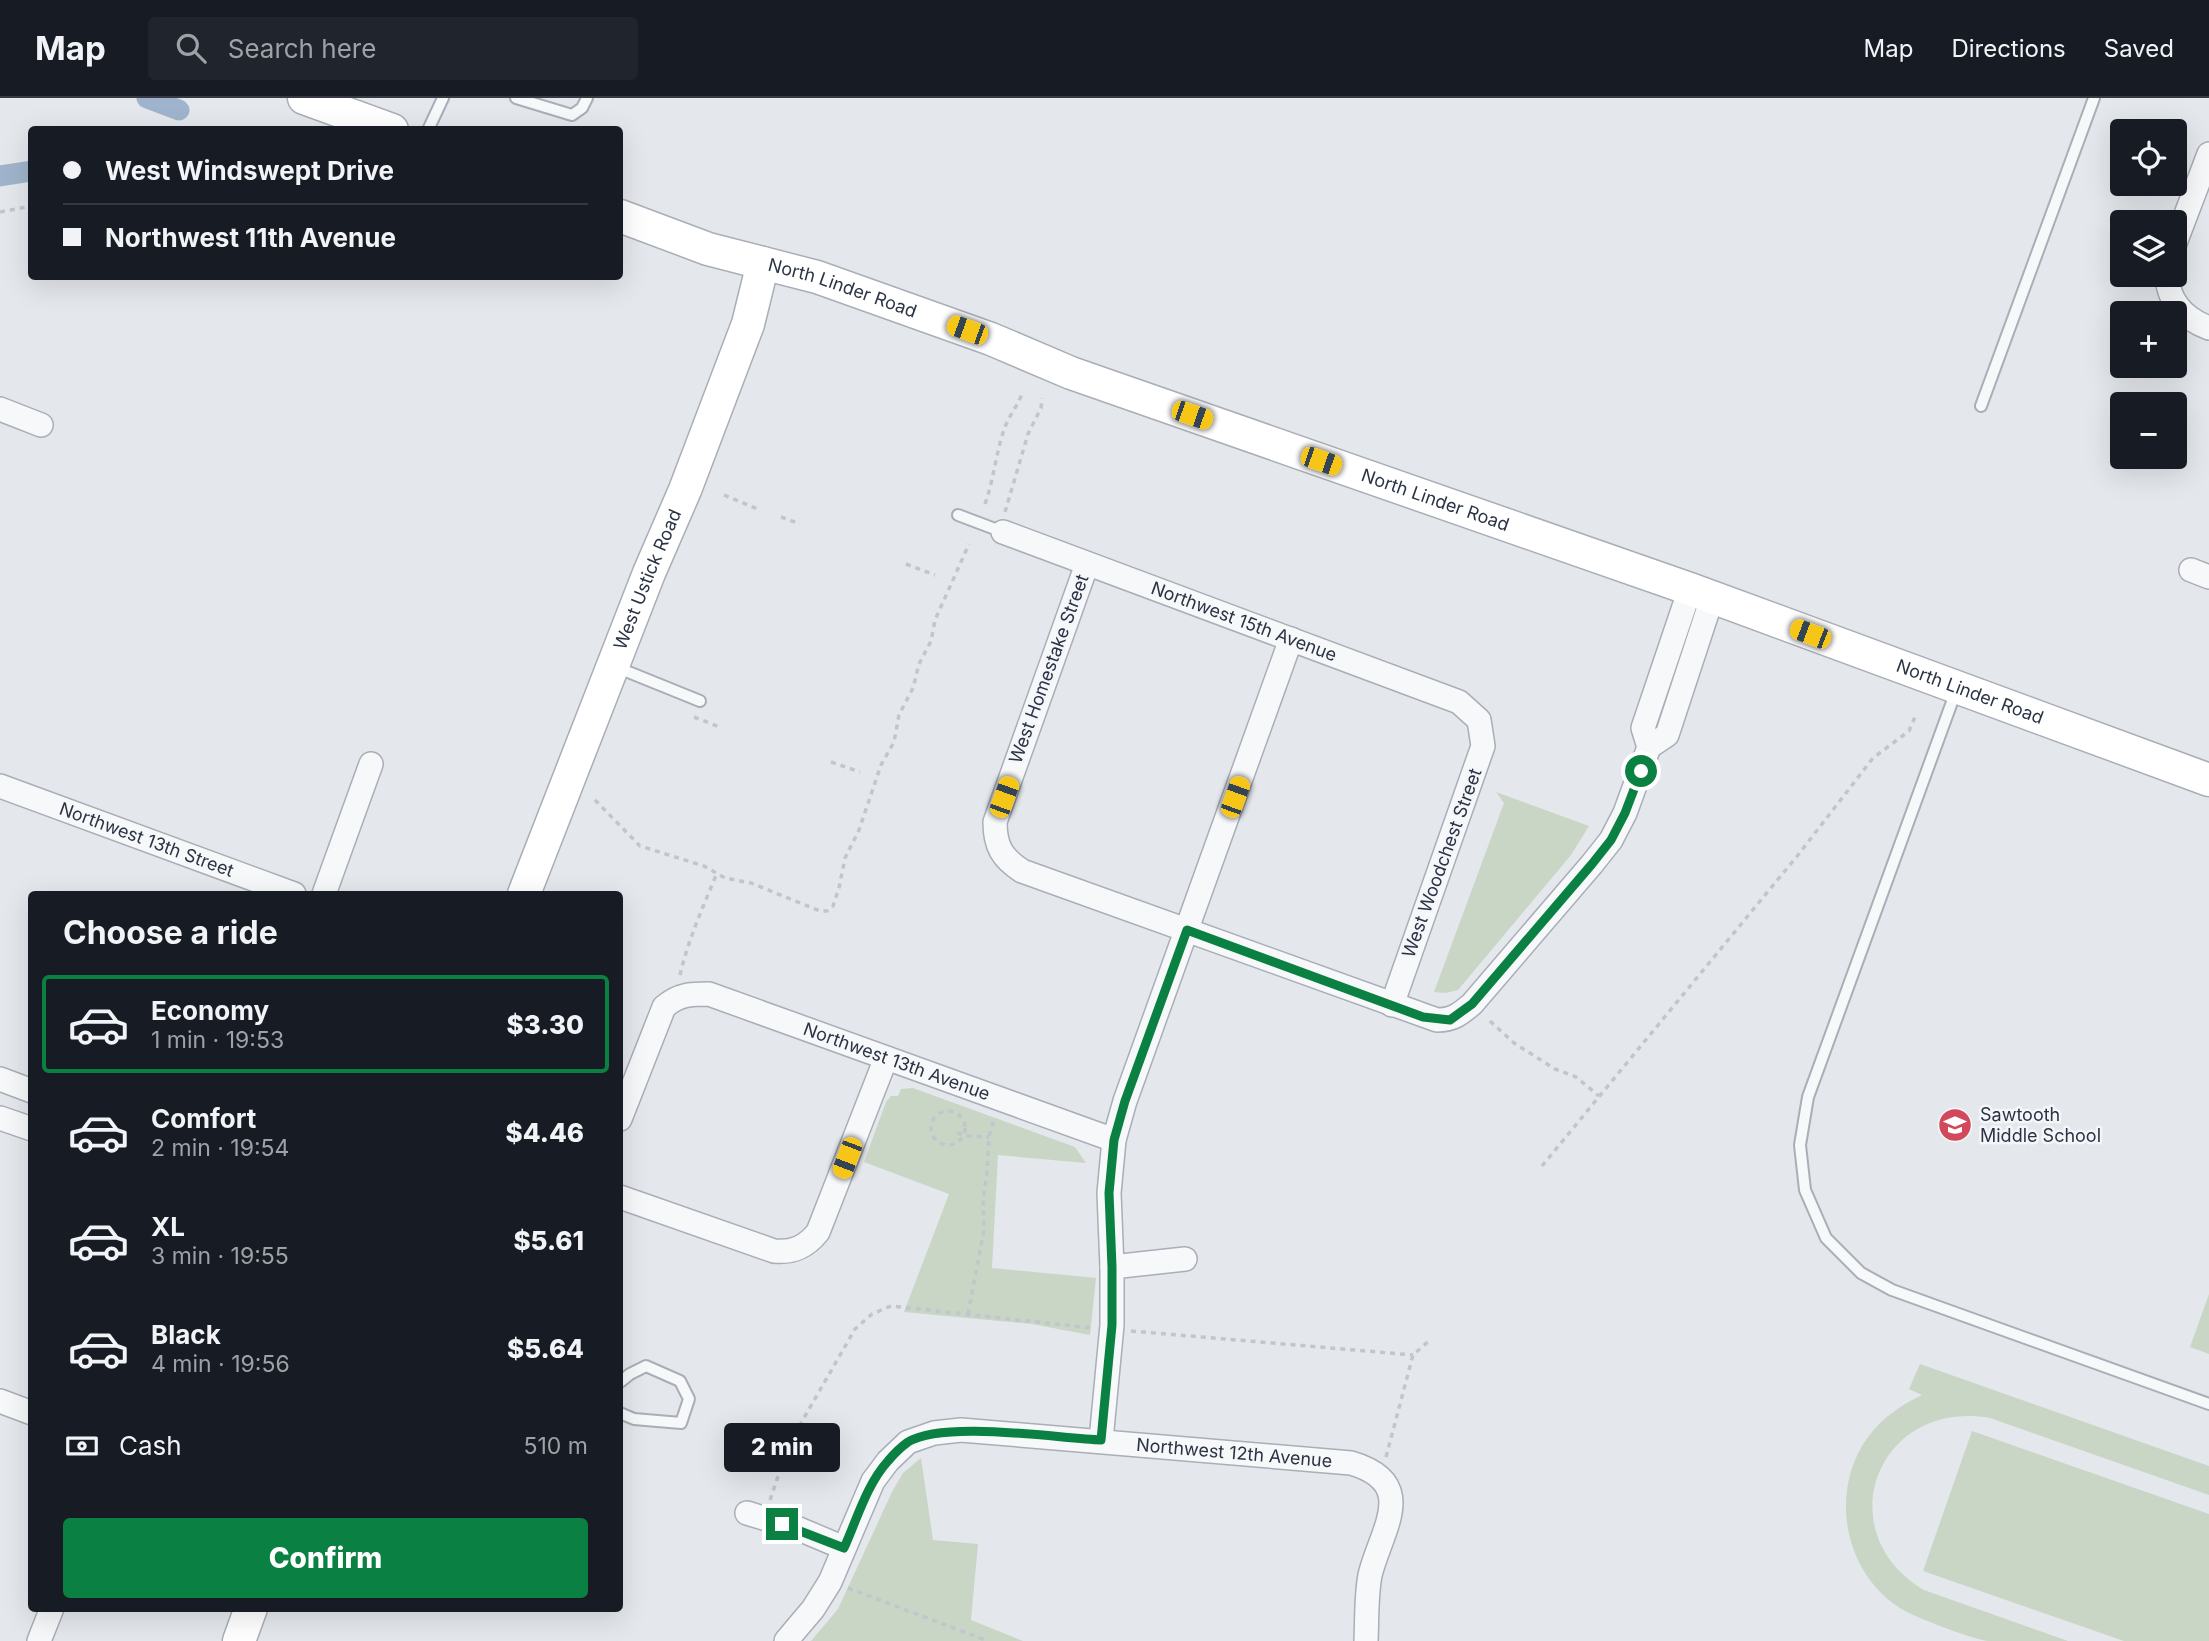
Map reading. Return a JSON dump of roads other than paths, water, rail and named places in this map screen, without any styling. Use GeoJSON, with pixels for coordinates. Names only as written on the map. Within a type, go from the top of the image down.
{"type":"FeatureCollection","features":[{"type":"Feature","properties":{"kind":"main road"},"geometry":{"type":"LineString","coordinates":[[304,98],[381,126]]}},
{"type":"Feature","properties":{"kind":"main road","name":"North Linder Road"},"geometry":{"type":"LineString","coordinates":[[623,217],[708,248],[832,282],[991,339],[1071,373],[1701,593],[2209,780]]}},
{"type":"Feature","properties":{"kind":"main road","name":"West Ustick Road"},"geometry":{"type":"LineString","coordinates":[[525,891],[748,324],[763,263]]}},
{"type":"Feature","properties":{"kind":"main road"},"geometry":{"type":"LineString","coordinates":[[239,1641],[250,1612]]}},
{"type":"Feature","properties":{"kind":"street"},"geometry":{"type":"LineString","coordinates":[[2187,212],[2209,154]]}},
{"type":"Feature","properties":{"kind":"street"},"geometry":{"type":"LineString","coordinates":[[2170,287],[2172,299],[2182,314],[2193,323],[2209,328]]}},
{"type":"Feature","properties":{"kind":"street"},"geometry":{"type":"LineString","coordinates":[[0,410],[41,425]]}},
{"type":"Feature","properties":{"kind":"street","name":"Northwest 15th Avenue"},"geometry":{"type":"LineString","coordinates":[[1004,524],[1087,564],[1459,702],[1479,720]]}},
{"type":"Feature","properties":{"kind":"street","name":"West Homestake Street"},"geometry":{"type":"LineString","coordinates":[[1087,564],[995,822],[995,839],[1002,855],[1022,871],[1187,930]]}},
{"type":"Feature","properties":{"kind":"street"},"geometry":{"type":"LineString","coordinates":[[1187,930],[1423,1017],[1450,1020],[1472,1004],[1611,840],[1625,813],[1650,747],[1667,735],[1701,593]]}},
{"type":"Feature","properties":{"kind":"street"},"geometry":{"type":"LineString","coordinates":[[1101,1440],[1111,1330],[1109,1193],[1114,1140],[1125,1101],[1292,639]]}},
{"type":"Feature","properties":{"kind":"street","name":"West Woodchest Street"},"geometry":{"type":"LineString","coordinates":[[1392,1005],[1483,746],[1479,720]]}},
{"type":"Feature","properties":{"kind":"street"},"geometry":{"type":"LineString","coordinates":[[325,891],[371,764]]}},
{"type":"Feature","properties":{"kind":"street","name":"Northwest 13th Street"},"geometry":{"type":"LineString","coordinates":[[0,786],[286,891]]}},
{"type":"Feature","properties":{"kind":"street","name":"Northwest 13th Avenue"},"geometry":{"type":"LineString","coordinates":[[623,1111],[659,1017],[677,986],[690,994],[709,994],[1114,1140]]}},
{"type":"Feature","properties":{"kind":"street"},"geometry":{"type":"LineString","coordinates":[[623,1198],[774,1251],[786,1252],[810,1243],[818,1232],[886,1058]]}},
{"type":"Feature","properties":{"kind":"street"},"geometry":{"type":"LineString","coordinates":[[0,1079],[28,1090]]}},
{"type":"Feature","properties":{"kind":"street"},"geometry":{"type":"LineString","coordinates":[[0,1118],[28,1128]]}},
{"type":"Feature","properties":{"kind":"street"},"geometry":{"type":"LineString","coordinates":[[1112,1267],[1185,1259]]}},
{"type":"Feature","properties":{"kind":"street"},"geometry":{"type":"LineString","coordinates":[[0,1401],[28,1412]]}},
{"type":"Feature","properties":{"kind":"street","name":"Northwest 12th Avenue"},"geometry":{"type":"LineString","coordinates":[[844,1548],[873,1481],[888,1461],[908,1442],[934,1433],[961,1430],[1101,1440],[1351,1463],[1364,1467],[1384,1482],[1392,1503],[1390,1521],[1371,1573],[1367,1595],[1366,1641]]}},
{"type":"Feature","properties":{"kind":"street"},"geometry":{"type":"LineString","coordinates":[[756,1515],[844,1548],[830,1582],[813,1609],[786,1641]]}},
{"type":"Feature","properties":{"kind":"street"},"geometry":{"type":"LineString","coordinates":[[39,1641],[50,1612]]}},
{"type":"Feature","properties":{"kind":"lane"},"geometry":{"type":"LineString","coordinates":[[430,126],[443,98]]}},
{"type":"Feature","properties":{"kind":"lane"},"geometry":{"type":"LineString","coordinates":[[516,98],[572,115],[582,108],[587,98]]}},
{"type":"Feature","properties":{"kind":"lane"},"geometry":{"type":"LineString","coordinates":[[1981,406],[2094,98]]}},
{"type":"Feature","properties":{"kind":"lane"},"geometry":{"type":"LineString","coordinates":[[958,515],[1004,524]]}},
{"type":"Feature","properties":{"kind":"lane"},"geometry":{"type":"LineString","coordinates":[[613,666],[700,701]]}},
{"type":"Feature","properties":{"kind":"lane"},"geometry":{"type":"LineString","coordinates":[[1957,688],[1808,1097],[1800,1145],[1805,1190],[1826,1237],[1861,1273],[1892,1290],[2209,1404]]}},
{"type":"Feature","properties":{"kind":"lane"},"geometry":{"type":"LineString","coordinates":[[623,1380],[646,1366],[680,1381],[689,1399],[681,1423],[634,1419],[623,1414]]}},
{"type":"Feature","properties":{"kind":"waterway"},"geometry":{"type":"LineString","coordinates":[[147,98],[179,110]]}},
{"type":"Feature","properties":{"kind":"waterway"},"geometry":{"type":"LineString","coordinates":[[0,176],[28,172]]}},
{"type":"Feature","properties":{"kind":"place","name":"Sawtooth Middle School"},"geometry":{"type":"Point","coordinates":[1955,1125]}}]}
